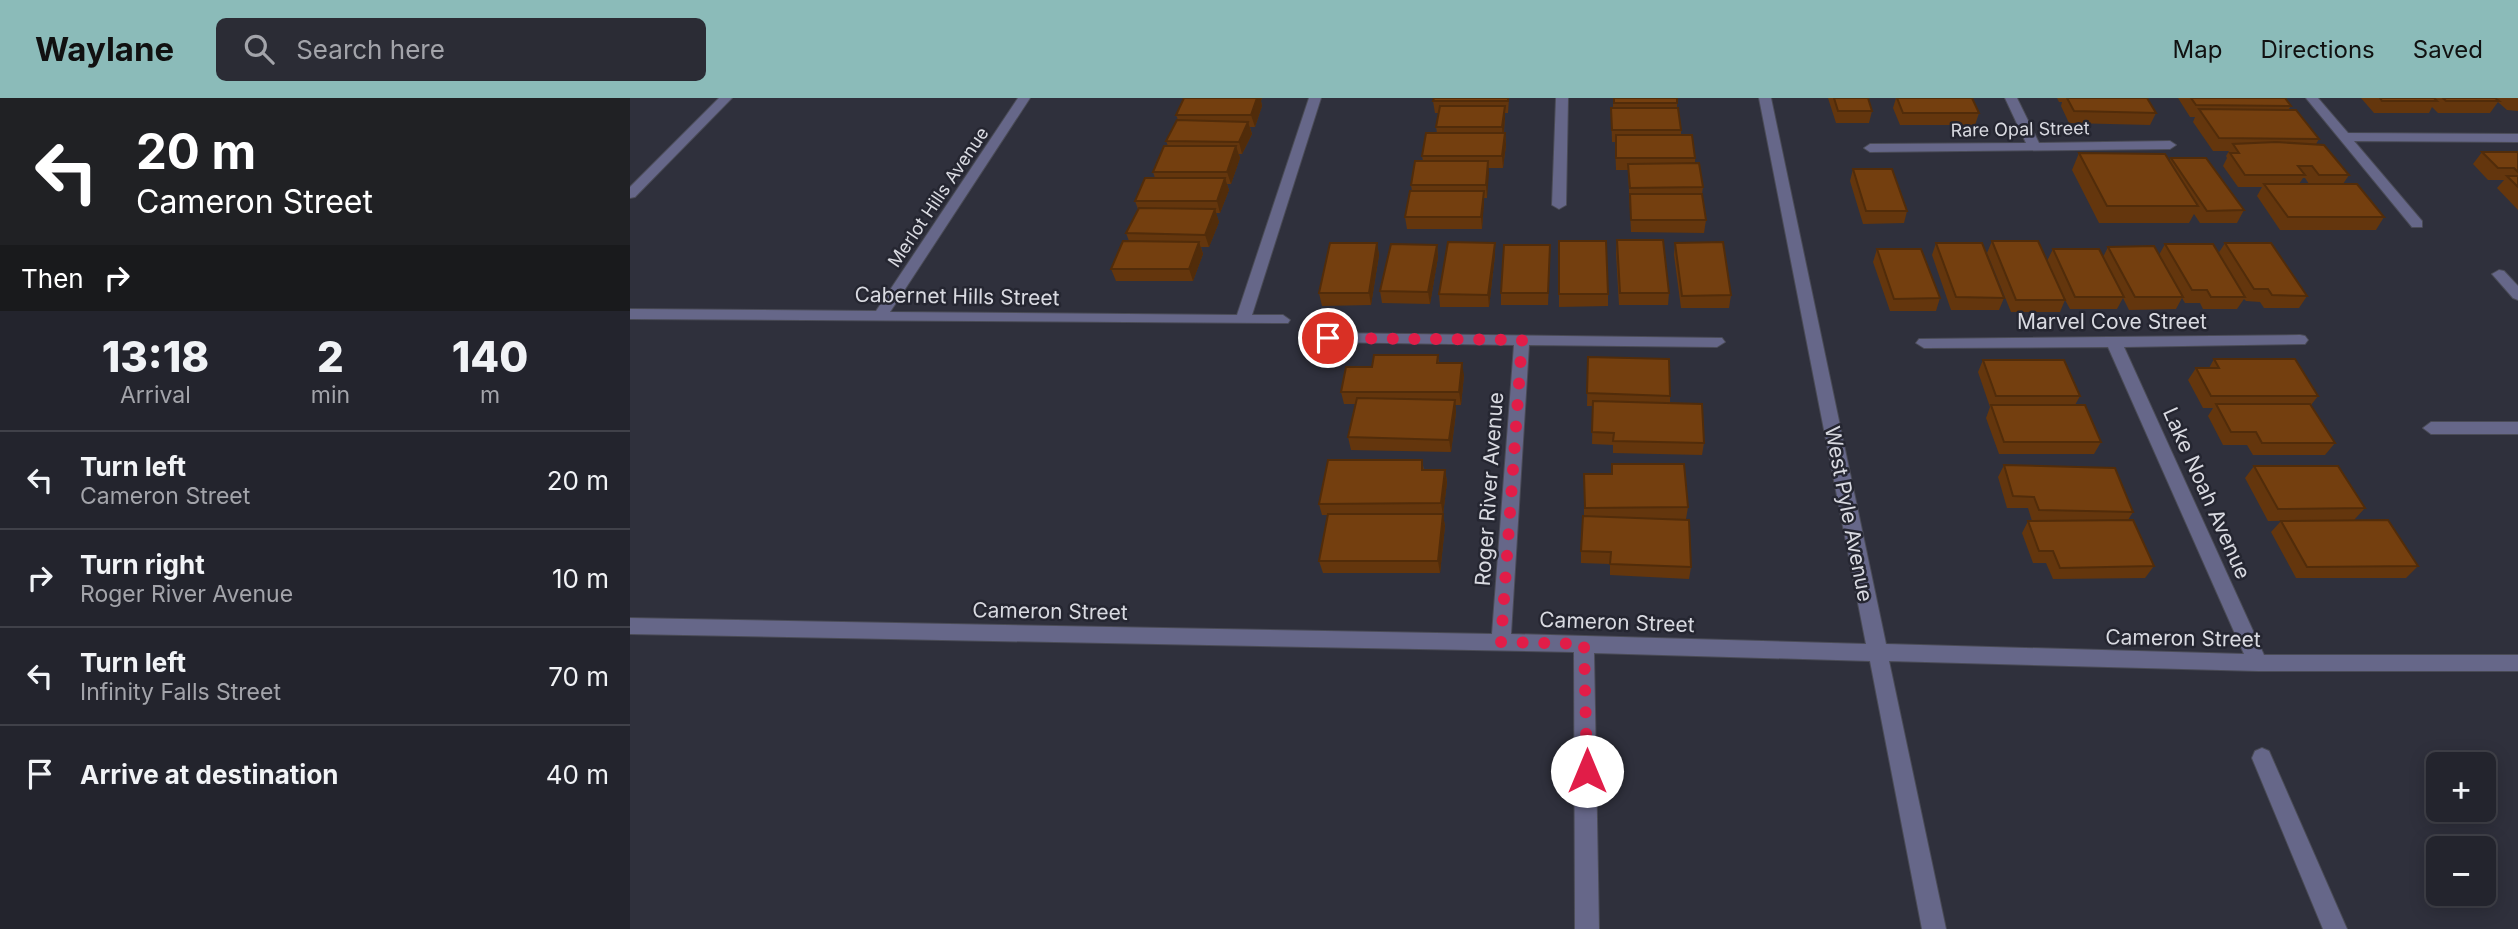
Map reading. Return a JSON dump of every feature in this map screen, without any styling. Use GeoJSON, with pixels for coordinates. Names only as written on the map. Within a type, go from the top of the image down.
{"type":"FeatureCollection","features":[{"type":"Feature","properties":{"kind":"street"},"geometry":{"type":"LineString","coordinates":[[630,194],[726,98]]}},
{"type":"Feature","properties":{"kind":"street","name":"Merlot Hills Avenue"},"geometry":{"type":"LineString","coordinates":[[880,316],[1024,98]]}},
{"type":"Feature","properties":{"kind":"street"},"geometry":{"type":"LineString","coordinates":[[1244,319],[1315,98]]}},
{"type":"Feature","properties":{"kind":"street"},"geometry":{"type":"LineString","coordinates":[[1559,205],[1562,98]]}},
{"type":"Feature","properties":{"kind":"street","name":"West Pyle Avenue"},"geometry":{"type":"LineString","coordinates":[[1765,98],[1934,929]]}},
{"type":"Feature","properties":{"kind":"street"},"geometry":{"type":"LineString","coordinates":[[2011,98],[2034,146]]}},
{"type":"Feature","properties":{"kind":"street"},"geometry":{"type":"LineString","coordinates":[[2312,98],[2417,223]]}},
{"type":"Feature","properties":{"kind":"street"},"geometry":{"type":"LineString","coordinates":[[2344,137],[2518,138]]}},
{"type":"Feature","properties":{"kind":"street","name":"Rare Opal Street"},"geometry":{"type":"LineString","coordinates":[[1870,148],[2170,145]]}},
{"type":"Feature","properties":{"kind":"street"},"geometry":{"type":"LineString","coordinates":[[2499,274],[2518,295]]}},
{"type":"Feature","properties":{"kind":"street","name":"Cabernet Hills Street"},"geometry":{"type":"LineString","coordinates":[[630,314],[1283,320]]}},
{"type":"Feature","properties":{"kind":"street"},"geometry":{"type":"LineString","coordinates":[[1328,338],[1717,342]]}},
{"type":"Feature","properties":{"kind":"street","name":"Roger River Avenue"},"geometry":{"type":"LineString","coordinates":[[1501,642],[1522,340]]}},
{"type":"Feature","properties":{"kind":"street","name":"Marvel Cove Street"},"geometry":{"type":"LineString","coordinates":[[1924,343],[2301,340]]}},
{"type":"Feature","properties":{"kind":"street","name":"Lake Noah Avenue"},"geometry":{"type":"LineString","coordinates":[[2114,342],[2258,663]]}},
{"type":"Feature","properties":{"kind":"street"},"geometry":{"type":"LineString","coordinates":[[2431,428],[2518,428]]}},
{"type":"Feature","properties":{"kind":"street","name":"Cameron Street"},"geometry":{"type":"LineString","coordinates":[[630,626],[1501,642],[2258,663],[2518,663]]}},
{"type":"Feature","properties":{"kind":"street"},"geometry":{"type":"LineString","coordinates":[[1584,644],[1587,929]]}},
{"type":"Feature","properties":{"kind":"street"},"geometry":{"type":"LineString","coordinates":[[2262,758],[2335,929]]}},
{"type":"Feature","properties":{"kind":"building"},"geometry":{"type":"Polygon","coordinates":[[[1184,98],[1257,98],[1251,115],[1176,115],[1184,98]]]}},
{"type":"Feature","properties":{"kind":"building"},"geometry":{"type":"Polygon","coordinates":[[[1434,98],[1508,98],[1508,101],[1433,101],[1434,98]]]}},
{"type":"Feature","properties":{"kind":"building"},"geometry":{"type":"Polygon","coordinates":[[[1614,98],[1677,98],[1677,103],[1614,103],[1614,98]]]}},
{"type":"Feature","properties":{"kind":"building"},"geometry":{"type":"Polygon","coordinates":[[[1834,98],[1868,98],[1872,111],[1838,111],[1834,98]]]}},
{"type":"Feature","properties":{"kind":"building"},"geometry":{"type":"Polygon","coordinates":[[[1897,98],[1972,98],[1979,113],[1903,113],[1897,98]]]}},
{"type":"Feature","properties":{"kind":"building"},"geometry":{"type":"Polygon","coordinates":[[[2067,98],[2147,98],[2156,113],[2074,111],[2067,98]]]}},
{"type":"Feature","properties":{"kind":"building"},"geometry":{"type":"Polygon","coordinates":[[[2191,98],[2285,98],[2291,106],[2196,105],[2191,98]]]}},
{"type":"Feature","properties":{"kind":"building"},"geometry":{"type":"Polygon","coordinates":[[[2380,98],[2434,98],[2437,101],[2382,101],[2380,98]]]}},
{"type":"Feature","properties":{"kind":"building"},"geometry":{"type":"Polygon","coordinates":[[[2443,98],[2495,98],[2499,101],[2446,101],[2443,98]]]}},
{"type":"Feature","properties":{"kind":"building"},"geometry":{"type":"Polygon","coordinates":[[[1440,106],[1505,106],[1502,127],[1436,127],[1440,106]]]}},
{"type":"Feature","properties":{"kind":"building"},"geometry":{"type":"Polygon","coordinates":[[[1611,108],[1678,108],[1681,130],[1612,130],[1611,108]]]}},
{"type":"Feature","properties":{"kind":"building"},"geometry":{"type":"Polygon","coordinates":[[[2199,109],[2296,110],[2319,139],[2219,138],[2199,109]]]}},
{"type":"Feature","properties":{"kind":"building"},"geometry":{"type":"Polygon","coordinates":[[[1177,120],[1248,122],[1239,142],[1166,141],[1177,120]]]}},
{"type":"Feature","properties":{"kind":"building"},"geometry":{"type":"Polygon","coordinates":[[[1426,133],[1505,133],[1502,156],[1422,156],[1426,133]]]}},
{"type":"Feature","properties":{"kind":"building"},"geometry":{"type":"Polygon","coordinates":[[[1616,135],[1692,135],[1695,158],[1616,158],[1616,135]]]}},
{"type":"Feature","properties":{"kind":"building"},"geometry":{"type":"Polygon","coordinates":[[[2276,142],[2324,145],[2349,175],[2319,175],[2312,166],[2298,166],[2305,175],[2245,175],[2230,153],[2239,153],[2233,144],[2276,142]]]}},
{"type":"Feature","properties":{"kind":"building"},"geometry":{"type":"Polygon","coordinates":[[[1164,146],[1236,146],[1227,172],[1153,172],[1164,146]]]}},
{"type":"Feature","properties":{"kind":"building"},"geometry":{"type":"Polygon","coordinates":[[[2482,152],[2518,152],[2518,172],[2514,168],[2498,168],[2482,152]]]}},
{"type":"Feature","properties":{"kind":"building"},"geometry":{"type":"Polygon","coordinates":[[[2079,153],[2165,154],[2198,206],[2107,206],[2079,153]]]}},
{"type":"Feature","properties":{"kind":"building"},"geometry":{"type":"Polygon","coordinates":[[[2171,158],[2206,158],[2244,210],[2207,211],[2171,158]]]}},
{"type":"Feature","properties":{"kind":"building"},"geometry":{"type":"Polygon","coordinates":[[[1415,161],[1488,161],[1486,185],[1411,185],[1415,161]]]}},
{"type":"Feature","properties":{"kind":"building"},"geometry":{"type":"Polygon","coordinates":[[[1699,163],[1703,187],[1630,188],[1628,164],[1699,163]]]}},
{"type":"Feature","properties":{"kind":"building"},"geometry":{"type":"Polygon","coordinates":[[[1853,169],[1892,169],[1907,211],[1866,211],[1853,169]]]}},
{"type":"Feature","properties":{"kind":"building"},"geometry":{"type":"Polygon","coordinates":[[[2507,176],[2518,176],[2518,187],[2507,176]]]}},
{"type":"Feature","properties":{"kind":"building"},"geometry":{"type":"Polygon","coordinates":[[[1145,178],[1225,178],[1217,201],[1135,201],[1145,178]]]}},
{"type":"Feature","properties":{"kind":"building"},"geometry":{"type":"Polygon","coordinates":[[[2264,184],[2357,184],[2384,217],[2288,217],[2264,184]]]}},
{"type":"Feature","properties":{"kind":"building"},"geometry":{"type":"Polygon","coordinates":[[[1410,191],[1484,191],[1481,217],[1405,217],[1410,191]]]}},
{"type":"Feature","properties":{"kind":"building"},"geometry":{"type":"Polygon","coordinates":[[[1630,194],[1702,194],[1706,220],[1631,220],[1630,194]]]}},
{"type":"Feature","properties":{"kind":"building"},"geometry":{"type":"Polygon","coordinates":[[[1139,208],[1215,209],[1205,235],[1126,233],[1139,208]]]}},
{"type":"Feature","properties":{"kind":"building"},"geometry":{"type":"Polygon","coordinates":[[[1617,240],[1663,240],[1669,293],[1620,293],[1617,240]]]}},
{"type":"Feature","properties":{"kind":"building"},"geometry":{"type":"Polygon","coordinates":[[[1123,241],[1199,242],[1189,269],[1111,269],[1123,241]]]}},
{"type":"Feature","properties":{"kind":"building"},"geometry":{"type":"Polygon","coordinates":[[[1559,241],[1606,241],[1608,294],[1559,294],[1559,241]]]}},
{"type":"Feature","properties":{"kind":"building"},"geometry":{"type":"Polygon","coordinates":[[[1992,241],[2038,241],[2065,300],[2016,300],[1992,241]]]}},
{"type":"Feature","properties":{"kind":"building"},"geometry":{"type":"Polygon","coordinates":[[[1448,242],[1495,243],[1488,295],[1439,294],[1448,242]]]}},
{"type":"Feature","properties":{"kind":"building"},"geometry":{"type":"Polygon","coordinates":[[[1723,242],[1731,295],[1682,296],[1675,243],[1723,242]]]}},
{"type":"Feature","properties":{"kind":"building"},"geometry":{"type":"Polygon","coordinates":[[[1330,243],[1377,243],[1369,293],[1319,293],[1330,243]]]}},
{"type":"Feature","properties":{"kind":"building"},"geometry":{"type":"Polygon","coordinates":[[[1936,243],[1982,243],[2004,298],[1956,297],[1936,243]]]}},
{"type":"Feature","properties":{"kind":"building"},"geometry":{"type":"Polygon","coordinates":[[[2225,243],[2271,243],[2307,296],[2272,295],[2268,289],[2254,289],[2225,243]]]}},
{"type":"Feature","properties":{"kind":"building"},"geometry":{"type":"Polygon","coordinates":[[[1391,244],[1437,245],[1428,292],[1380,291],[1391,244]]]}},
{"type":"Feature","properties":{"kind":"building"},"geometry":{"type":"Polygon","coordinates":[[[2165,244],[2213,244],[2245,297],[2211,297],[2207,290],[2192,290],[2165,244]]]}},
{"type":"Feature","properties":{"kind":"building"},"geometry":{"type":"Polygon","coordinates":[[[1504,245],[1550,245],[1548,293],[1501,293],[1504,245]]]}},
{"type":"Feature","properties":{"kind":"building"},"geometry":{"type":"Polygon","coordinates":[[[2154,246],[2183,297],[2135,297],[2108,247],[2154,246]]]}},
{"type":"Feature","properties":{"kind":"building"},"geometry":{"type":"Polygon","coordinates":[[[1877,249],[1921,249],[1940,298],[1894,299],[1877,249]]]}},
{"type":"Feature","properties":{"kind":"building"},"geometry":{"type":"Polygon","coordinates":[[[2053,249],[2099,249],[2124,297],[2075,297],[2053,249]]]}},
{"type":"Feature","properties":{"kind":"building"},"geometry":{"type":"Polygon","coordinates":[[[1374,355],[1438,355],[1437,363],[1462,363],[1459,392],[1341,392],[1346,367],[1372,367],[1374,355]]]}},
{"type":"Feature","properties":{"kind":"building"},"geometry":{"type":"Polygon","coordinates":[[[1588,357],[1669,359],[1670,396],[1587,393],[1588,357]]]}},
{"type":"Feature","properties":{"kind":"building"},"geometry":{"type":"Polygon","coordinates":[[[2214,359],[2295,359],[2318,396],[2211,396],[2196,368],[2219,368],[2214,359]]]}},
{"type":"Feature","properties":{"kind":"building"},"geometry":{"type":"Polygon","coordinates":[[[1983,360],[2064,360],[2080,396],[1996,396],[1983,360]]]}},
{"type":"Feature","properties":{"kind":"building"},"geometry":{"type":"Polygon","coordinates":[[[1357,398],[1455,400],[1449,440],[1348,437],[1357,398]]]}},
{"type":"Feature","properties":{"kind":"building"},"geometry":{"type":"Polygon","coordinates":[[[1593,401],[1702,404],[1704,443],[1613,441],[1614,433],[1592,432],[1593,401]]]}},
{"type":"Feature","properties":{"kind":"building"},"geometry":{"type":"Polygon","coordinates":[[[2216,404],[2310,404],[2335,443],[2262,443],[2256,432],[2231,432],[2216,404]]]}},
{"type":"Feature","properties":{"kind":"building"},"geometry":{"type":"Polygon","coordinates":[[[1991,405],[2085,405],[2101,442],[2004,442],[1991,405]]]}},
{"type":"Feature","properties":{"kind":"building"},"geometry":{"type":"Polygon","coordinates":[[[1328,460],[1422,460],[1422,470],[1445,470],[1441,503],[1319,504],[1328,460]]]}},
{"type":"Feature","properties":{"kind":"building"},"geometry":{"type":"Polygon","coordinates":[[[1612,464],[1684,464],[1688,507],[1585,508],[1584,474],[1612,474],[1612,464]]]}},
{"type":"Feature","properties":{"kind":"building"},"geometry":{"type":"Polygon","coordinates":[[[2004,465],[2115,468],[2133,512],[2039,510],[2034,497],[2013,496],[2004,465]]]}},
{"type":"Feature","properties":{"kind":"building"},"geometry":{"type":"Polygon","coordinates":[[[2254,466],[2338,466],[2365,508],[2278,509],[2254,466]]]}},
{"type":"Feature","properties":{"kind":"building"},"geometry":{"type":"Polygon","coordinates":[[[1328,514],[1443,514],[1438,561],[1319,561],[1328,514]]]}},
{"type":"Feature","properties":{"kind":"building"},"geometry":{"type":"Polygon","coordinates":[[[1583,516],[1689,520],[1691,567],[1610,564],[1611,552],[1581,551],[1583,516]]]}},
{"type":"Feature","properties":{"kind":"building"},"geometry":{"type":"Polygon","coordinates":[[[2133,520],[2154,566],[2060,568],[2053,551],[2039,551],[2028,521],[2133,520]]]}},
{"type":"Feature","properties":{"kind":"building"},"geometry":{"type":"Polygon","coordinates":[[[2388,520],[2418,566],[2307,567],[2281,521],[2388,520]]]}},
{"type":"Feature","properties":{"kind":"route"},"geometry":{"type":"LineString","coordinates":[[1328,338],[1522,340],[1501,642],[1584,644],[1587,771]]}}]}
